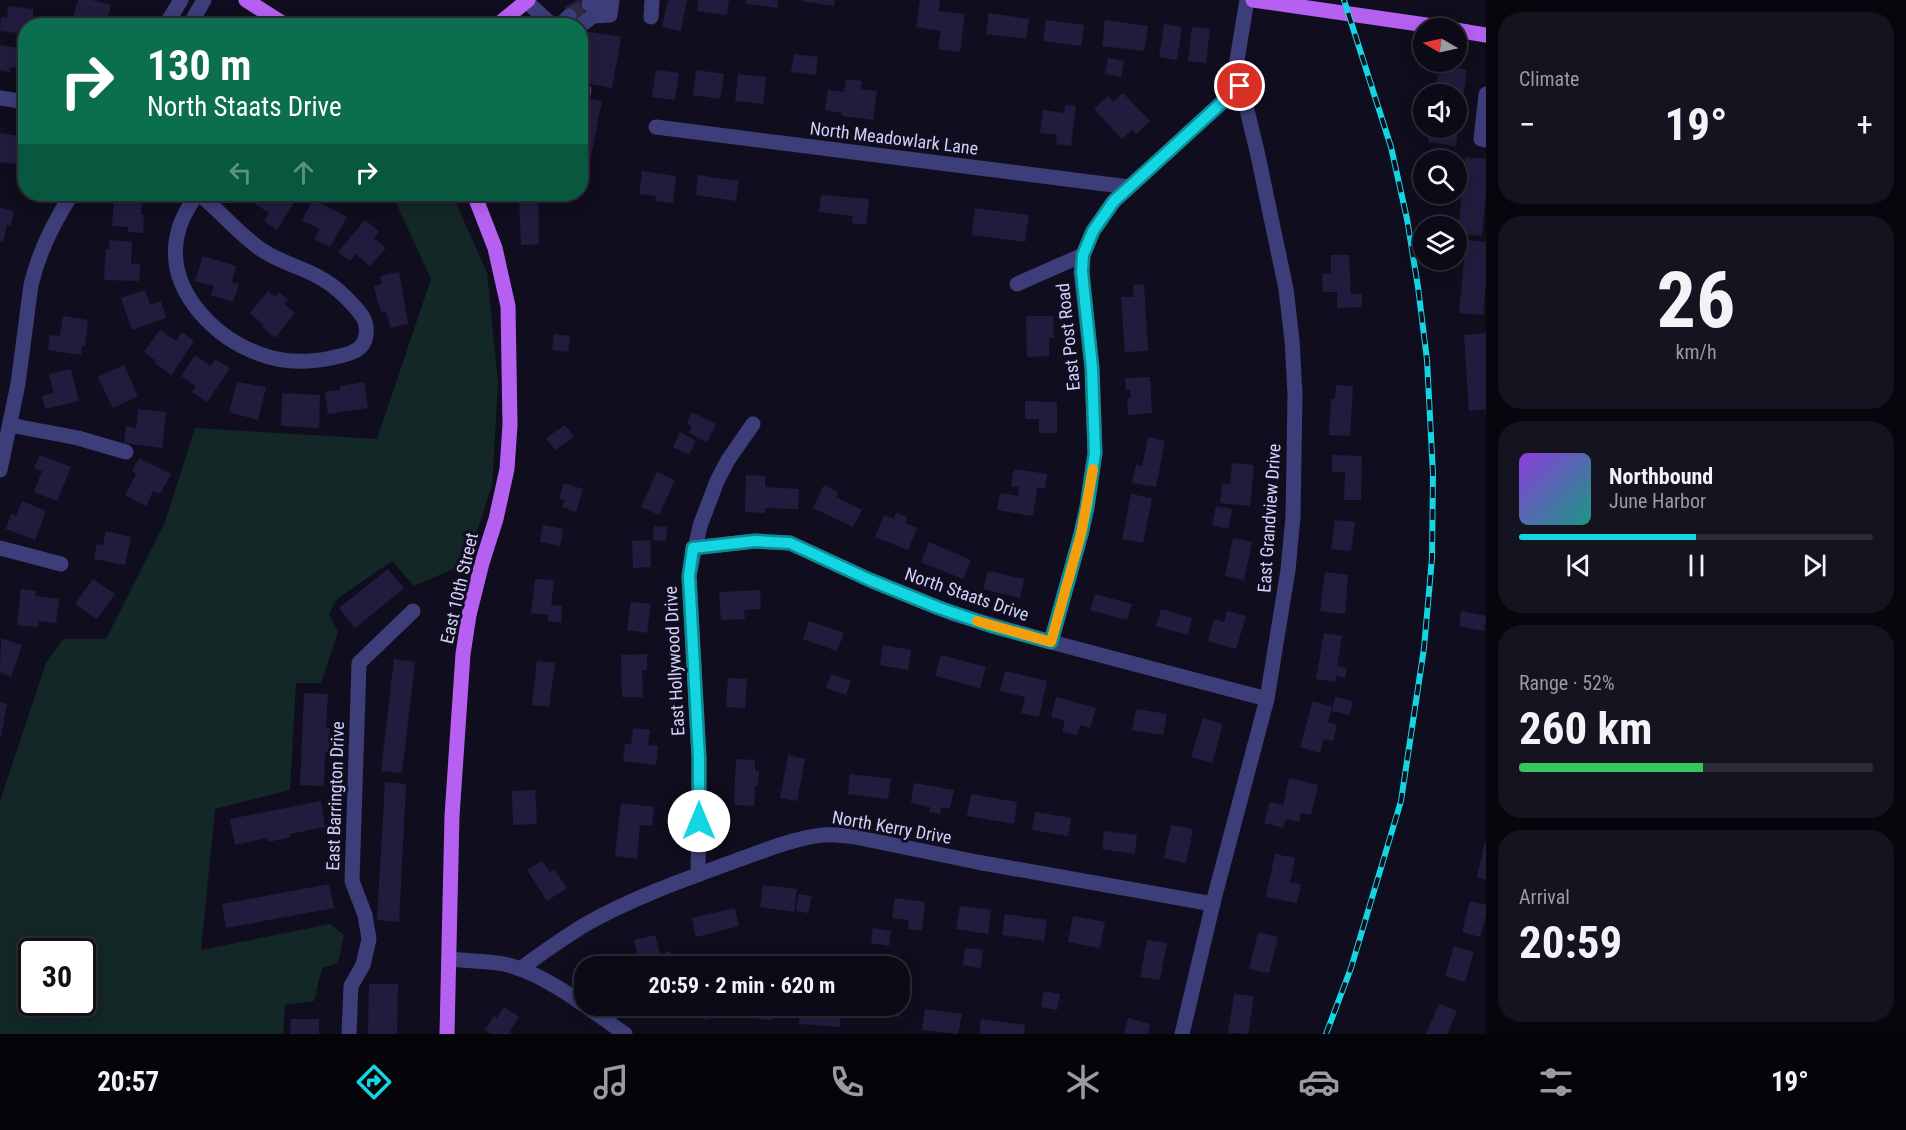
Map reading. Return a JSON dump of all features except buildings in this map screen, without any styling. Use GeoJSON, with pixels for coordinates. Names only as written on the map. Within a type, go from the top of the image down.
{"type":"FeatureCollection","features":[{"type":"Feature","properties":{"kind":"main road"},"geometry":{"type":"LineString","coordinates":[[246,0],[274,18]]}},
{"type":"Feature","properties":{"kind":"main road"},"geometry":{"type":"LineString","coordinates":[[1253,0],[1413,23]]}},
{"type":"Feature","properties":{"kind":"main road"},"geometry":{"type":"LineString","coordinates":[[506,18],[527,1]]}},
{"type":"Feature","properties":{"kind":"main road"},"geometry":{"type":"LineString","coordinates":[[1467,32],[1486,35]]}},
{"type":"Feature","properties":{"kind":"main road","name":"East 10th Street"},"geometry":{"type":"LineString","coordinates":[[447,1034],[452,816],[463,654],[469,615],[496,519],[507,469],[510,425],[508,306],[495,248],[477,201]]}},
{"type":"Feature","properties":{"kind":"street"},"geometry":{"type":"LineString","coordinates":[[170,18],[181,0]]}},
{"type":"Feature","properties":{"kind":"street"},"geometry":{"type":"LineString","coordinates":[[194,18],[204,0]]}},
{"type":"Feature","properties":{"kind":"street"},"geometry":{"type":"LineString","coordinates":[[651,16],[652,0]]}},
{"type":"Feature","properties":{"kind":"street","name":"East Grandview Drive"},"geometry":{"type":"LineString","coordinates":[[1182,1034],[1213,904],[1267,699],[1275,657],[1293,517],[1295,394],[1292,340],[1284,278],[1257,152],[1240,86],[1237,60],[1246,0]]}},
{"type":"Feature","properties":{"kind":"street"},"geometry":{"type":"LineString","coordinates":[[527,1],[545,18]]}},
{"type":"Feature","properties":{"kind":"street"},"geometry":{"type":"LineString","coordinates":[[585,18],[610,15],[612,3],[589,4]]}},
{"type":"Feature","properties":{"kind":"street","name":"East Post Road"},"geometry":{"type":"LineString","coordinates":[[1051,642],[1081,534],[1095,453],[1092,368],[1082,272],[1083,255],[1093,231],[1128,187],[1240,86]]}},
{"type":"Feature","properties":{"kind":"street"},"geometry":{"type":"LineString","coordinates":[[1486,94],[1482,139],[1486,140]]}},
{"type":"Feature","properties":{"kind":"street"},"geometry":{"type":"LineString","coordinates":[[0,98],[18,101]]}},
{"type":"Feature","properties":{"kind":"street","name":"North Meadowlark Lane"},"geometry":{"type":"LineString","coordinates":[[656,127],[1128,187]]}},
{"type":"Feature","properties":{"kind":"street"},"geometry":{"type":"LineString","coordinates":[[0,470],[18,384],[35,269],[46,237],[68,201]]}},
{"type":"Feature","properties":{"kind":"street"},"geometry":{"type":"LineString","coordinates":[[194,201],[180,224],[175,256],[181,284],[193,306],[203,316],[241,345],[261,355],[291,361],[319,360],[349,354],[363,345],[367,325],[349,299],[324,280],[260,249],[206,201]]}},
{"type":"Feature","properties":{"kind":"street"},"geometry":{"type":"LineString","coordinates":[[1017,284],[1083,255]]}},
{"type":"Feature","properties":{"kind":"street","name":"East Hollywood Drive"},"geometry":{"type":"LineString","coordinates":[[698,875],[699,758],[689,576],[693,548],[717,482],[728,460],[753,424]]}},
{"type":"Feature","properties":{"kind":"street"},"geometry":{"type":"LineString","coordinates":[[10,425],[78,438],[126,452]]}},
{"type":"Feature","properties":{"kind":"street","name":"North Staats Drive"},"geometry":{"type":"LineString","coordinates":[[693,548],[755,541],[790,543],[870,580],[992,626],[1267,699]]}},
{"type":"Feature","properties":{"kind":"street"},"geometry":{"type":"LineString","coordinates":[[0,548],[61,564]]}},
{"type":"Feature","properties":{"kind":"street","name":"East Barrington Drive"},"geometry":{"type":"LineString","coordinates":[[349,1034],[351,986],[363,965],[369,939],[365,915],[352,881],[359,663],[413,611]]}},
{"type":"Feature","properties":{"kind":"street","name":"North Kerry Drive"},"geometry":{"type":"LineString","coordinates":[[520,969],[597,918],[635,901],[698,875],[801,839],[822,835],[836,834],[971,861],[1213,904]]}},
{"type":"Feature","properties":{"kind":"street"},"geometry":{"type":"LineString","coordinates":[[449,959],[506,965],[520,969],[565,992],[625,1034]]}},
{"type":"Feature","properties":{"kind":"green space"},"geometry":{"type":"Polygon","coordinates":[[[395,201],[455,201],[487,273],[498,383],[492,485],[467,563],[414,586],[392,561],[337,599],[329,614],[338,632],[321,683],[296,683],[290,790],[215,809],[201,950],[330,924],[344,935],[338,963],[322,968],[314,1001],[285,1005],[283,1034],[0,1034],[0,801],[46,663],[63,639],[106,639],[165,522],[195,428],[377,439],[431,279],[395,201]]]}},
{"type":"Feature","properties":{"kind":"tunnel"},"geometry":{"type":"LineString","coordinates":[[569,16],[589,4]]}},
{"type":"Feature","properties":{"kind":"railway"},"geometry":{"type":"LineString","coordinates":[[1326,1034],[1351,968],[1401,801],[1424,648],[1432,558],[1433,474],[1427,360],[1418,287],[1407,219],[1391,147],[1344,0]]}},
{"type":"Feature","properties":{"kind":"slow traffic"},"geometry":{"type":"LineString","coordinates":[[977,621],[1051,642],[1081,534],[1093,469]]}},
{"type":"Feature","properties":{"kind":"route"},"geometry":{"type":"LineString","coordinates":[[699,821],[699,758],[689,576],[693,548],[755,541],[790,543],[870,580],[954,614],[1051,642],[1081,534],[1095,453],[1092,368],[1083,291],[1083,255],[1093,231],[1114,201],[1240,86]]}}]}
